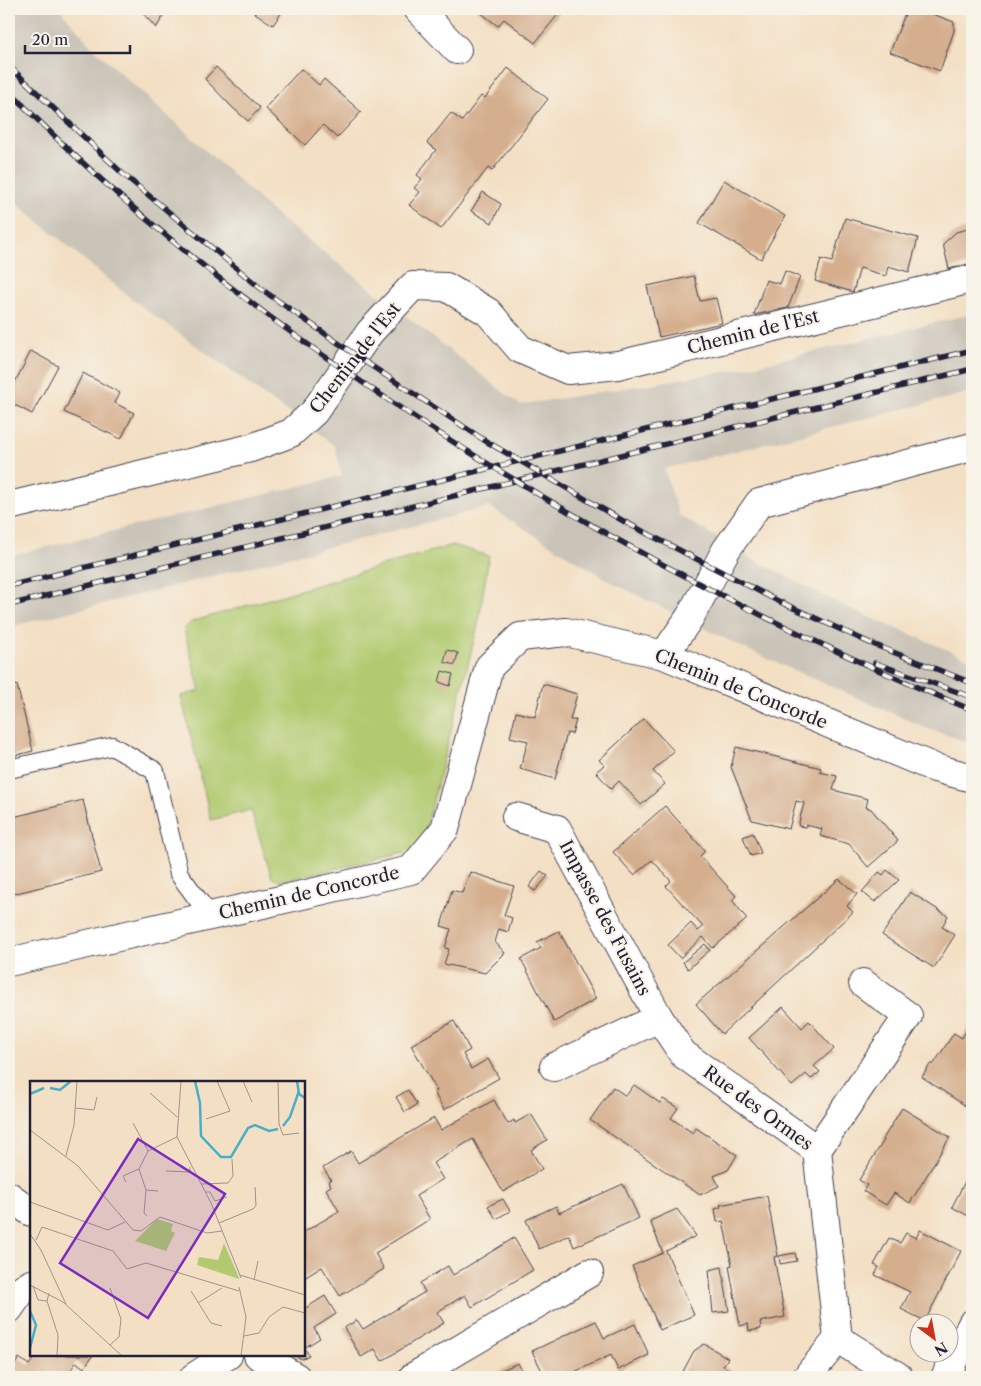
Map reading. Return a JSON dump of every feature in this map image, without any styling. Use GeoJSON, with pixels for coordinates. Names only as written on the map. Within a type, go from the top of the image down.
{"type":"FeatureCollection","features":[{"type":"Feature","properties":{"kind":"street"},"geometry":{"type":"LineString","coordinates":[[418,9],[457,50]]}},
{"type":"Feature","properties":{"kind":"street","name":"Chemin de l'Est"},"geometry":{"type":"LineString","coordinates":[[9,506],[251,448],[291,434],[314,412],[370,332],[413,286],[446,287],[488,312],[520,349],[568,370],[618,365],[972,279]]}},
{"type":"Feature","properties":{"kind":"street"},"geometry":{"type":"LineString","coordinates":[[664,655],[690,617],[726,550],[759,503],[972,447]]}},
{"type":"Feature","properties":{"kind":"street","name":"Chemin de Concorde"},"geometry":{"type":"LineString","coordinates":[[9,962],[411,870],[445,829],[489,667],[520,637],[566,632],[664,655],[935,768],[972,778]]}},
{"type":"Feature","properties":{"kind":"street","name":"Impasse des Fusains"},"geometry":{"type":"LineString","coordinates":[[516,817],[557,829],[659,1018]]}},
{"type":"Feature","properties":{"kind":"street"},"geometry":{"type":"LineString","coordinates":[[817,1150],[908,1016],[863,983]]}},
{"type":"Feature","properties":{"kind":"street"},"geometry":{"type":"LineString","coordinates":[[554,1068],[659,1018]]}},
{"type":"Feature","properties":{"kind":"street","name":"Rue des Ormes"},"geometry":{"type":"LineString","coordinates":[[659,1018],[683,1054],[817,1150],[838,1340]]}},
{"type":"Feature","properties":{"kind":"street"},"geometry":{"type":"LineString","coordinates":[[9,1196],[30,1211]]}},
{"type":"Feature","properties":{"kind":"street"},"geometry":{"type":"LineString","coordinates":[[413,1377],[589,1273]]}},
{"type":"Feature","properties":{"kind":"street"},"geometry":{"type":"LineString","coordinates":[[9,1309],[23,1289],[30,1285]]}},
{"type":"Feature","properties":{"kind":"street"},"geometry":{"type":"LineString","coordinates":[[945,1377],[972,1324]]}},
{"type":"Feature","properties":{"kind":"street"},"geometry":{"type":"LineString","coordinates":[[807,1377],[838,1340],[899,1377]]}},
{"type":"Feature","properties":{"kind":"street"},"geometry":{"type":"LineString","coordinates":[[194,1377],[226,1356]]}},
{"type":"Feature","properties":{"kind":"street"},"geometry":{"type":"LineString","coordinates":[[260,1356],[296,1377]]}},
{"type":"Feature","properties":{"kind":"lane"},"geometry":{"type":"LineString","coordinates":[[9,769],[112,746],[155,771],[179,874],[210,916]]}},
{"type":"Feature","properties":{"kind":"shaded area"},"geometry":{"type":"Polygon","coordinates":[[[9,9],[60,9],[92,47],[281,219],[520,405],[736,370],[972,314],[972,392],[664,469],[679,515],[748,557],[852,610],[972,660],[972,743],[928,729],[746,649],[613,583],[489,507],[9,627],[9,556],[342,476],[335,446],[134,301],[9,197],[9,9]]]}},
{"type":"Feature","properties":{"kind":"green space"},"geometry":{"type":"Polygon","coordinates":[[[453,545],[489,556],[478,625],[423,840],[408,852],[282,881],[272,878],[251,810],[211,820],[181,696],[200,691],[184,629],[191,622],[453,545]]]}},
{"type":"Feature","properties":{"kind":"building"},"geometry":{"type":"Polygon","coordinates":[[[139,9],[168,9],[156,28],[139,9]]]}},
{"type":"Feature","properties":{"kind":"building"},"geometry":{"type":"Polygon","coordinates":[[[249,9],[284,9],[273,25],[249,9]]]}},
{"type":"Feature","properties":{"kind":"building"},"geometry":{"type":"Polygon","coordinates":[[[476,9],[556,9],[560,12],[535,43],[504,19],[498,26],[476,9]]]}},
{"type":"Feature","properties":{"kind":"building"},"geometry":{"type":"Polygon","coordinates":[[[907,9],[919,9],[954,22],[954,31],[940,71],[890,52],[907,9]]]}},
{"type":"Feature","properties":{"kind":"building"},"geometry":{"type":"Polygon","coordinates":[[[216,67],[260,108],[248,121],[205,79],[216,67]]]}},
{"type":"Feature","properties":{"kind":"building"},"geometry":{"type":"Polygon","coordinates":[[[508,68],[548,99],[492,171],[488,168],[441,229],[409,205],[420,192],[414,188],[422,179],[417,175],[436,150],[427,143],[451,113],[462,121],[481,96],[485,98],[508,68]]]}},
{"type":"Feature","properties":{"kind":"building"},"geometry":{"type":"Polygon","coordinates":[[[301,69],[319,85],[324,79],[361,112],[337,138],[323,125],[305,145],[265,108],[301,69]]]}},
{"type":"Feature","properties":{"kind":"building"},"geometry":{"type":"Polygon","coordinates":[[[724,180],[785,216],[761,259],[699,223],[724,180]]]}},
{"type":"Feature","properties":{"kind":"building"},"geometry":{"type":"Polygon","coordinates":[[[483,192],[501,204],[492,223],[471,211],[483,192]]]}},
{"type":"Feature","properties":{"kind":"building"},"geometry":{"type":"Polygon","coordinates":[[[845,218],[918,238],[909,272],[888,266],[886,276],[860,268],[853,292],[815,281],[821,259],[832,262],[845,218]]]}},
{"type":"Feature","properties":{"kind":"building"},"geometry":{"type":"Polygon","coordinates":[[[972,228],[972,263],[949,269],[943,244],[956,232],[972,228]]]}},
{"type":"Feature","properties":{"kind":"building"},"geometry":{"type":"Polygon","coordinates":[[[785,271],[800,277],[788,308],[754,315],[766,280],[780,284],[785,271]]]}},
{"type":"Feature","properties":{"kind":"building"},"geometry":{"type":"Polygon","coordinates":[[[694,276],[700,301],[716,298],[722,323],[659,337],[647,286],[694,276]]]}},
{"type":"Feature","properties":{"kind":"building"},"geometry":{"type":"Polygon","coordinates":[[[31,351],[58,366],[32,414],[9,402],[9,386],[12,388],[31,351]]]}},
{"type":"Feature","properties":{"kind":"building"},"geometry":{"type":"Polygon","coordinates":[[[83,373],[120,393],[115,403],[134,413],[121,439],[64,412],[83,373]]]}},
{"type":"Feature","properties":{"kind":"building"},"geometry":{"type":"Polygon","coordinates":[[[447,650],[458,653],[455,665],[444,662],[447,650]]]}},
{"type":"Feature","properties":{"kind":"building"},"geometry":{"type":"Polygon","coordinates":[[[442,671],[453,674],[450,686],[439,682],[442,671]]]}},
{"type":"Feature","properties":{"kind":"building"},"geometry":{"type":"Polygon","coordinates":[[[543,684],[577,694],[570,720],[576,720],[572,734],[567,733],[555,779],[520,769],[528,741],[510,737],[516,712],[535,717],[543,684]]]}},
{"type":"Feature","properties":{"kind":"building"},"geometry":{"type":"Polygon","coordinates":[[[17,685],[33,751],[9,757],[9,688],[17,685]]]}},
{"type":"Feature","properties":{"kind":"building"},"geometry":{"type":"Polygon","coordinates":[[[644,719],[674,751],[653,771],[665,784],[641,805],[619,781],[611,789],[596,772],[604,765],[599,760],[644,719]]]}},
{"type":"Feature","properties":{"kind":"building"},"geometry":{"type":"Polygon","coordinates":[[[736,747],[821,768],[820,772],[837,776],[833,790],[868,799],[866,807],[871,809],[898,841],[868,867],[849,844],[820,836],[822,829],[806,825],[806,827],[798,826],[804,803],[796,801],[789,829],[752,820],[731,767],[736,747]]]}},
{"type":"Feature","properties":{"kind":"building"},"geometry":{"type":"Polygon","coordinates":[[[83,800],[101,872],[9,895],[9,818],[83,800]]]}},
{"type":"Feature","properties":{"kind":"building"},"geometry":{"type":"Polygon","coordinates":[[[665,806],[705,851],[700,856],[736,896],[732,900],[747,919],[713,948],[703,937],[680,958],[668,945],[691,923],[698,931],[703,927],[666,886],[671,881],[652,860],[634,875],[613,852],[665,806]]]}},
{"type":"Feature","properties":{"kind":"building"},"geometry":{"type":"Polygon","coordinates":[[[753,833],[761,853],[751,856],[743,837],[753,833]]]}},
{"type":"Feature","properties":{"kind":"building"},"geometry":{"type":"Polygon","coordinates":[[[887,870],[899,880],[875,902],[862,892],[879,872],[883,875],[887,870]]]}},
{"type":"Feature","properties":{"kind":"building"},"geometry":{"type":"Polygon","coordinates":[[[541,871],[548,876],[535,891],[529,887],[541,871]]]}},
{"type":"Feature","properties":{"kind":"building"},"geometry":{"type":"Polygon","coordinates":[[[470,872],[514,886],[504,915],[512,918],[508,932],[499,929],[495,942],[505,953],[485,973],[444,964],[449,949],[445,948],[451,929],[441,926],[452,890],[462,893],[470,872]]]}},
{"type":"Feature","properties":{"kind":"building"},"geometry":{"type":"Polygon","coordinates":[[[839,879],[857,894],[847,906],[853,912],[722,1034],[696,1004],[839,879]]]}},
{"type":"Feature","properties":{"kind":"building"},"geometry":{"type":"Polygon","coordinates":[[[910,892],[948,916],[942,927],[955,935],[934,968],[882,935],[910,892]]]}},
{"type":"Feature","properties":{"kind":"building"},"geometry":{"type":"Polygon","coordinates":[[[559,931],[596,999],[554,1022],[521,959],[541,948],[537,942],[559,931]]]}},
{"type":"Feature","properties":{"kind":"building"},"geometry":{"type":"Polygon","coordinates":[[[705,944],[710,950],[688,969],[683,962],[705,944]]]}},
{"type":"Feature","properties":{"kind":"building"},"geometry":{"type":"Polygon","coordinates":[[[783,1007],[802,1028],[809,1021],[834,1049],[814,1066],[820,1072],[811,1079],[806,1074],[792,1086],[749,1038],[783,1007]]]}},
{"type":"Feature","properties":{"kind":"building"},"geometry":{"type":"Polygon","coordinates":[[[454,1021],[470,1050],[463,1054],[471,1069],[488,1059],[499,1078],[444,1110],[434,1092],[437,1091],[411,1045],[454,1021]]]}},
{"type":"Feature","properties":{"kind":"building"},"geometry":{"type":"Polygon","coordinates":[[[972,1021],[972,1105],[970,1109],[922,1077],[931,1063],[933,1065],[954,1033],[962,1038],[972,1021]]]}},
{"type":"Feature","properties":{"kind":"building"},"geometry":{"type":"Polygon","coordinates":[[[634,1085],[660,1103],[663,1099],[678,1108],[671,1118],[693,1133],[696,1128],[737,1155],[728,1170],[714,1176],[719,1186],[700,1195],[590,1120],[613,1087],[626,1096],[634,1085]]]}},
{"type":"Feature","properties":{"kind":"building"},"geometry":{"type":"Polygon","coordinates":[[[408,1090],[417,1105],[405,1112],[396,1097],[408,1090]]]}},
{"type":"Feature","properties":{"kind":"building"},"geometry":{"type":"Polygon","coordinates":[[[494,1100],[508,1124],[514,1120],[515,1123],[531,1114],[547,1140],[531,1150],[542,1169],[503,1192],[473,1139],[433,1163],[443,1179],[416,1196],[430,1219],[375,1253],[384,1269],[340,1296],[322,1267],[305,1277],[305,1231],[339,1211],[326,1189],[331,1186],[329,1181],[331,1180],[323,1168],[351,1151],[358,1163],[434,1118],[441,1130],[494,1100]]]}},
{"type":"Feature","properties":{"kind":"building"},"geometry":{"type":"Polygon","coordinates":[[[902,1108],[950,1137],[910,1203],[894,1193],[886,1205],[863,1191],[867,1185],[859,1180],[902,1108]]]}},
{"type":"Feature","properties":{"kind":"building"},"geometry":{"type":"Polygon","coordinates":[[[972,1168],[972,1218],[952,1207],[972,1168]]]}},
{"type":"Feature","properties":{"kind":"building"},"geometry":{"type":"Polygon","coordinates":[[[623,1184],[639,1218],[574,1247],[569,1235],[539,1249],[526,1220],[556,1206],[559,1213],[623,1184]]]}},
{"type":"Feature","properties":{"kind":"building"},"geometry":{"type":"Polygon","coordinates":[[[767,1196],[778,1256],[774,1257],[785,1317],[760,1322],[761,1329],[749,1331],[748,1324],[740,1326],[729,1266],[732,1265],[723,1221],[717,1222],[715,1209],[721,1207],[720,1205],[767,1196]]]}},
{"type":"Feature","properties":{"kind":"building"},"geometry":{"type":"Polygon","coordinates":[[[503,1199],[510,1211],[496,1219],[488,1206],[503,1199]]]}},
{"type":"Feature","properties":{"kind":"building"},"geometry":{"type":"Polygon","coordinates":[[[677,1209],[696,1236],[666,1251],[694,1315],[660,1330],[632,1266],[663,1253],[650,1221],[677,1209]]]}},
{"type":"Feature","properties":{"kind":"building"},"geometry":{"type":"Polygon","coordinates":[[[920,1230],[961,1251],[929,1314],[911,1314],[901,1309],[910,1292],[875,1275],[879,1267],[874,1265],[889,1238],[900,1243],[906,1233],[916,1238],[920,1230]]]}},
{"type":"Feature","properties":{"kind":"building"},"geometry":{"type":"Polygon","coordinates":[[[514,1238],[533,1270],[472,1307],[465,1295],[437,1312],[444,1323],[382,1361],[375,1349],[361,1357],[344,1328],[357,1320],[363,1329],[425,1292],[420,1283],[448,1266],[453,1275],[514,1238]]]}},
{"type":"Feature","properties":{"kind":"building"},"geometry":{"type":"Polygon","coordinates":[[[795,1253],[797,1261],[780,1264],[779,1256],[795,1253]]]}},
{"type":"Feature","properties":{"kind":"building"},"geometry":{"type":"Polygon","coordinates":[[[722,1267],[729,1311],[713,1313],[709,1270],[722,1267]]]}},
{"type":"Feature","properties":{"kind":"building"},"geometry":{"type":"Polygon","coordinates":[[[325,1296],[336,1314],[314,1328],[320,1338],[305,1347],[305,1308],[325,1296]]]}},
{"type":"Feature","properties":{"kind":"building"},"geometry":{"type":"Polygon","coordinates":[[[596,1321],[604,1338],[635,1324],[649,1355],[618,1370],[611,1355],[564,1377],[545,1377],[532,1351],[596,1321]]]}},
{"type":"Feature","properties":{"kind":"building"},"geometry":{"type":"Polygon","coordinates":[[[704,1344],[728,1358],[723,1366],[743,1377],[680,1377],[694,1351],[704,1344]]]}},
{"type":"Feature","properties":{"kind":"building"},"geometry":{"type":"Polygon","coordinates":[[[305,1349],[309,1355],[302,1359],[296,1356],[305,1356],[305,1349]]]}},
{"type":"Feature","properties":{"kind":"building"},"geometry":{"type":"Polygon","coordinates":[[[35,1356],[92,1356],[84,1368],[76,1362],[66,1377],[9,1377],[19,1358],[29,1365],[35,1356]]]}},
{"type":"Feature","properties":{"kind":"building"},"geometry":{"type":"Polygon","coordinates":[[[518,1363],[525,1377],[478,1377],[486,1373],[488,1376],[518,1363]]]}},
{"type":"Feature","properties":{"kind":"railway"},"geometry":{"type":"LineString","coordinates":[[9,66],[123,174],[264,291],[364,361],[484,440],[625,522],[776,600],[870,643],[972,683]]}},
{"type":"Feature","properties":{"kind":"railway"},"geometry":{"type":"LineString","coordinates":[[9,91],[112,190],[223,281],[338,366],[458,445],[582,520],[709,589],[839,652],[972,710]]}},
{"type":"Feature","properties":{"kind":"railway"},"geometry":{"type":"LineString","coordinates":[[9,586],[972,350]]}},
{"type":"Feature","properties":{"kind":"railway"},"geometry":{"type":"LineString","coordinates":[[9,605],[972,369]]}},
{"type":"Feature","properties":{"kind":"railway"},"geometry":{"type":"LineString","coordinates":[[875,663],[972,697]]}}]}
